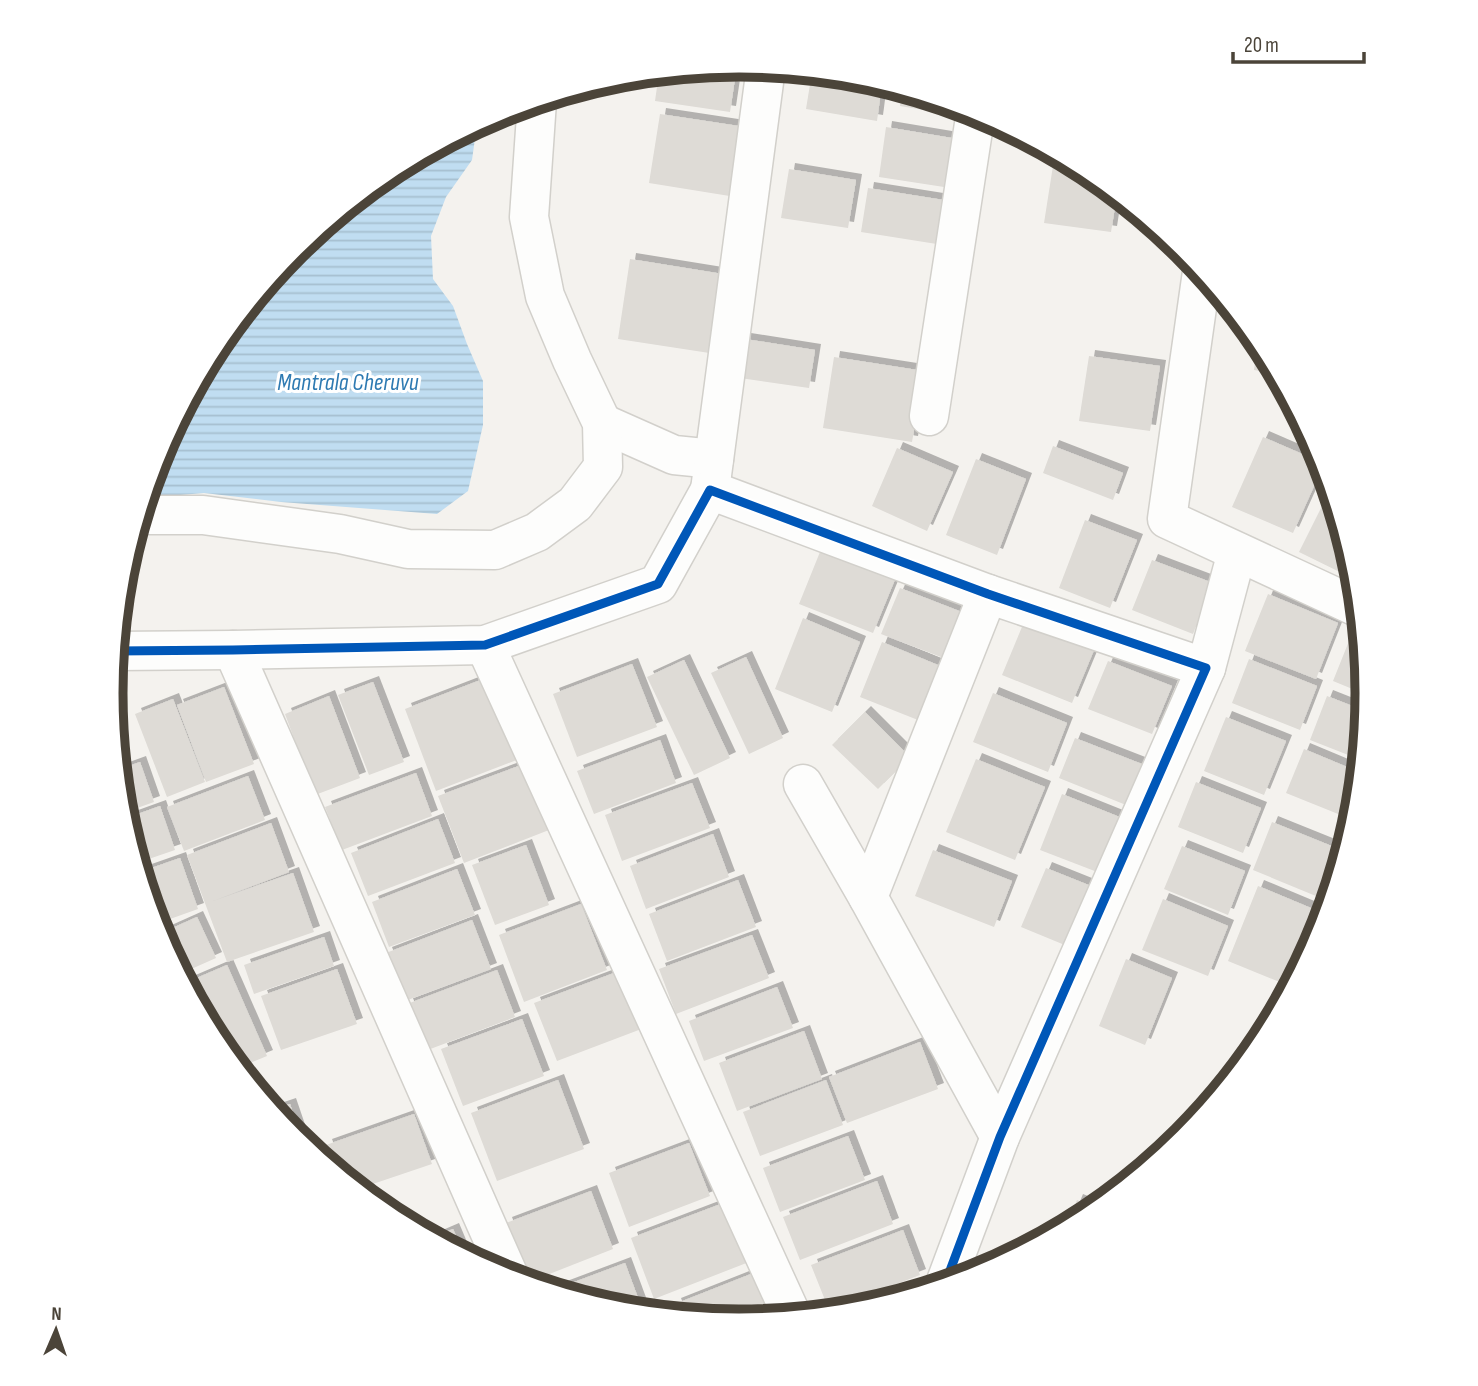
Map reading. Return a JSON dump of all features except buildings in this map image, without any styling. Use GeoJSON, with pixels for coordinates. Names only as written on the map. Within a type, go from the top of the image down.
{"type":"FeatureCollection","features":[{"type":"Feature","properties":{"kind":"street"},"geometry":{"type":"LineString","coordinates":[[124,651],[485,645],[658,584],[712,475],[765,78]]}},
{"type":"Feature","properties":{"kind":"street"},"geometry":{"type":"LineString","coordinates":[[150,515],[203,515],[340,534],[408,549],[495,550],[537,532],[575,504],[603,467],[602,423],[545,296],[529,217],[536,112]]}},
{"type":"Feature","properties":{"kind":"street"},"geometry":{"type":"LineString","coordinates":[[929,416],[974,124]]}},
{"type":"Feature","properties":{"kind":"street"},"geometry":{"type":"LineString","coordinates":[[1200,285],[1167,519],[1348,599]]}},
{"type":"Feature","properties":{"kind":"street"},"geometry":{"type":"LineString","coordinates":[[602,423],[712,475],[988,594],[1206,668]]}},
{"type":"Feature","properties":{"kind":"street"},"geometry":{"type":"LineString","coordinates":[[950,1271],[1000,1137],[1206,668],[1237,552]]}},
{"type":"Feature","properties":{"kind":"street"},"geometry":{"type":"LineString","coordinates":[[868,897],[988,594]]}},
{"type":"Feature","properties":{"kind":"street"},"geometry":{"type":"LineString","coordinates":[[485,645],[788,1307]]}},
{"type":"Feature","properties":{"kind":"street"},"geometry":{"type":"LineString","coordinates":[[233,650],[503,1262]]}},
{"type":"Feature","properties":{"kind":"street"},"geometry":{"type":"LineString","coordinates":[[803,784],[1000,1137]]}},
{"type":"Feature","properties":{"kind":"water","name":"Mantrala Cheruvu"},"geometry":{"type":"Polygon","coordinates":[[[475,137],[472,160],[446,197],[431,236],[433,279],[453,306],[483,381],[483,425],[468,491],[437,514],[204,493],[155,497],[170,457],[206,385],[250,318],[303,257],[364,204],[431,160],[475,137]]]}},
{"type":"Feature","properties":{"kind":"cycle path"},"geometry":{"type":"LineString","coordinates":[[124,651],[485,645],[658,584],[710,490],[988,594],[1206,668],[1000,1137],[950,1271]]}}]}
